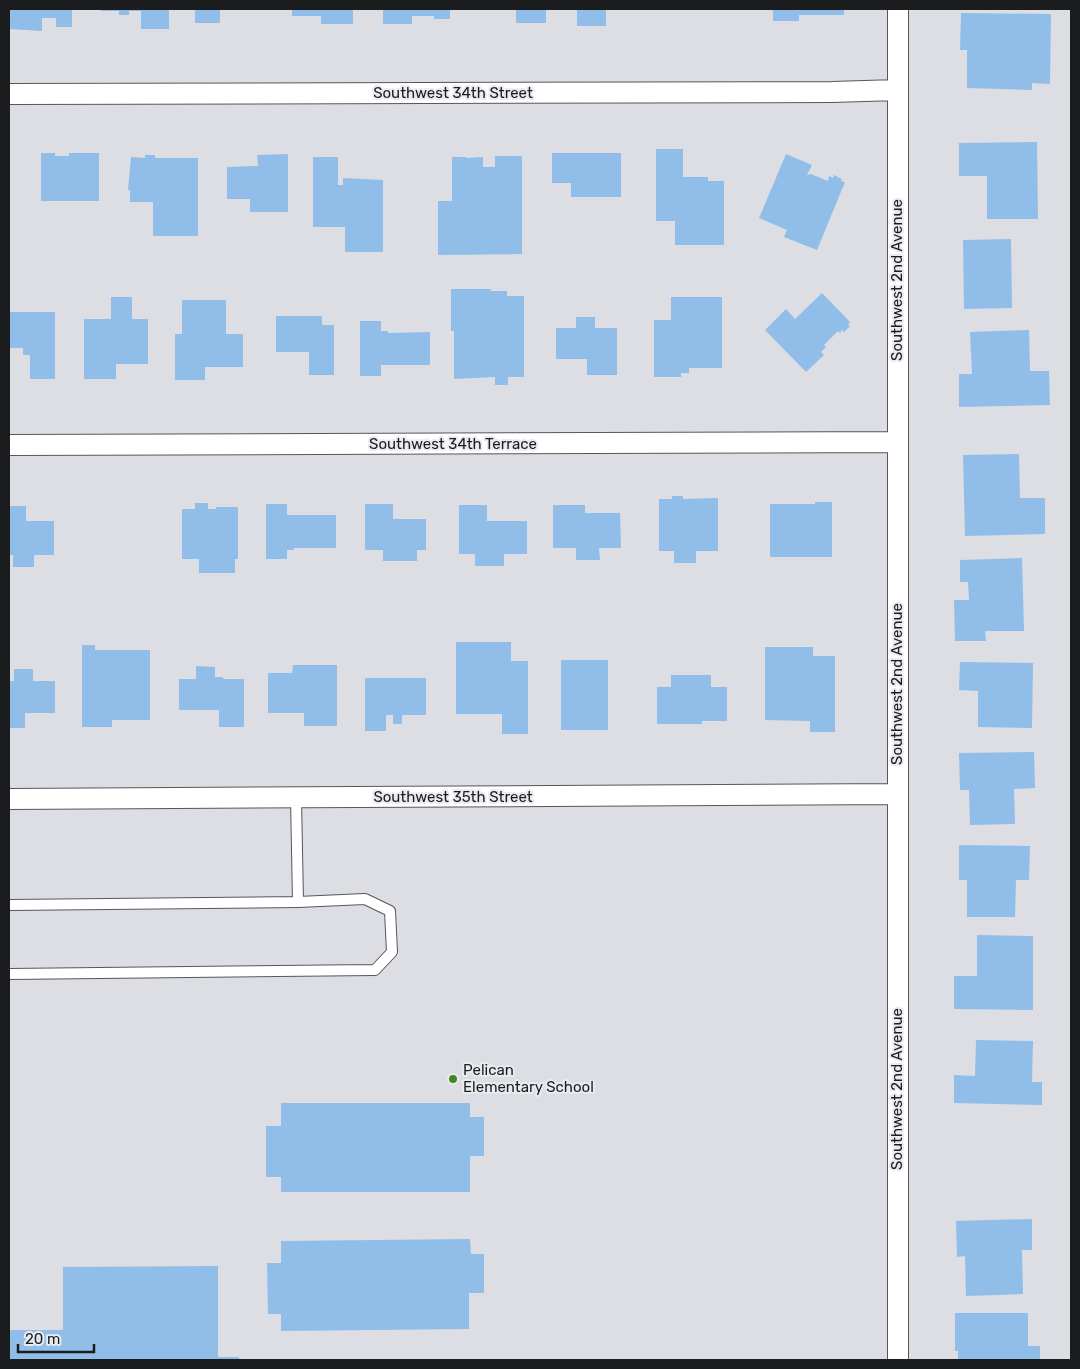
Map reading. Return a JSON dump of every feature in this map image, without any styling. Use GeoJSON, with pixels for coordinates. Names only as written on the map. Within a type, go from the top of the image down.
{"type":"FeatureCollection","features":[{"type":"Feature","properties":{"kind":"street","name":"Southwest 2nd Avenue"},"geometry":{"type":"LineString","coordinates":[[898,9],[898,1360]]}},
{"type":"Feature","properties":{"kind":"street","name":"Southwest 34th Street"},"geometry":{"type":"LineString","coordinates":[[9,94],[822,92],[898,90]]}},
{"type":"Feature","properties":{"kind":"street","name":"Southwest 34th Terrace"},"geometry":{"type":"LineString","coordinates":[[9,445],[897,442]]}},
{"type":"Feature","properties":{"kind":"street","name":"Southwest 35th Street"},"geometry":{"type":"LineString","coordinates":[[9,799],[897,794]]}},
{"type":"Feature","properties":{"kind":"lane"},"geometry":{"type":"LineString","coordinates":[[296,798],[298,902]]}},
{"type":"Feature","properties":{"kind":"lane"},"geometry":{"type":"LineString","coordinates":[[9,904],[298,902],[365,899],[390,910],[392,952],[374,970],[9,974]]}},
{"type":"Feature","properties":{"kind":"building"},"geometry":{"type":"Polygon","coordinates":[[[9,9],[72,9],[72,27],[56,27],[56,18],[42,18],[42,31],[9,29],[9,9]]]}},
{"type":"Feature","properties":{"kind":"building"},"geometry":{"type":"Polygon","coordinates":[[[101,9],[169,9],[169,29],[141,29],[141,11],[129,11],[129,15],[119,15],[119,11],[101,11],[101,9]]]}},
{"type":"Feature","properties":{"kind":"building"},"geometry":{"type":"Polygon","coordinates":[[[195,9],[220,9],[220,23],[195,23],[195,9]]]}},
{"type":"Feature","properties":{"kind":"building"},"geometry":{"type":"Polygon","coordinates":[[[292,9],[353,9],[353,24],[321,24],[321,16],[292,16],[292,9]]]}},
{"type":"Feature","properties":{"kind":"building"},"geometry":{"type":"Polygon","coordinates":[[[383,9],[450,9],[450,19],[434,19],[434,16],[412,16],[412,24],[383,24],[383,9]]]}},
{"type":"Feature","properties":{"kind":"building"},"geometry":{"type":"Polygon","coordinates":[[[516,9],[546,9],[546,23],[516,23],[516,9]]]}},
{"type":"Feature","properties":{"kind":"building"},"geometry":{"type":"Polygon","coordinates":[[[577,9],[606,9],[606,26],[577,26],[577,9]]]}},
{"type":"Feature","properties":{"kind":"building"},"geometry":{"type":"Polygon","coordinates":[[[773,9],[844,9],[844,15],[799,15],[799,21],[773,21],[773,9]]]}},
{"type":"Feature","properties":{"kind":"building"},"geometry":{"type":"Polygon","coordinates":[[[961,13],[1051,14],[1050,84],[1032,83],[1032,90],[967,88],[967,50],[960,50],[961,13]]]}},
{"type":"Feature","properties":{"kind":"building"},"geometry":{"type":"Polygon","coordinates":[[[1037,142],[1038,219],[987,219],[987,176],[959,176],[959,143],[1037,142]]]}},
{"type":"Feature","properties":{"kind":"building"},"geometry":{"type":"Polygon","coordinates":[[[656,149],[683,149],[683,177],[708,177],[708,181],[724,181],[724,245],[675,245],[675,221],[656,221],[656,149]]]}},
{"type":"Feature","properties":{"kind":"building"},"geometry":{"type":"Polygon","coordinates":[[[41,153],[69,156],[69,153],[99,153],[99,201],[41,201],[41,153]]]}},
{"type":"Feature","properties":{"kind":"building"},"geometry":{"type":"Polygon","coordinates":[[[552,153],[621,153],[621,197],[571,197],[571,183],[552,183],[552,153]]]}},
{"type":"Feature","properties":{"kind":"building"},"geometry":{"type":"Polygon","coordinates":[[[288,154],[288,212],[250,212],[250,199],[227,199],[227,167],[258,166],[257,155],[288,154]]]}},
{"type":"Feature","properties":{"kind":"building"},"geometry":{"type":"Polygon","coordinates":[[[786,154],[812,165],[807,175],[811,174],[828,181],[829,176],[833,178],[834,175],[845,182],[817,250],[784,237],[787,230],[759,218],[786,154]]]}},
{"type":"Feature","properties":{"kind":"building"},"geometry":{"type":"Polygon","coordinates":[[[145,155],[155,155],[155,158],[198,158],[198,236],[153,236],[153,202],[130,202],[130,190],[128,190],[131,157],[145,158],[145,155]]]}},
{"type":"Feature","properties":{"kind":"building"},"geometry":{"type":"Polygon","coordinates":[[[495,156],[522,156],[522,254],[438,255],[438,201],[452,201],[452,157],[483,157],[483,167],[495,167],[495,156]]]}},
{"type":"Feature","properties":{"kind":"building"},"geometry":{"type":"Polygon","coordinates":[[[313,157],[338,157],[338,185],[343,185],[343,178],[383,180],[383,252],[345,252],[345,227],[313,227],[313,157]]]}},
{"type":"Feature","properties":{"kind":"building"},"geometry":{"type":"Polygon","coordinates":[[[1011,239],[1012,308],[964,309],[963,240],[1011,239]]]}},
{"type":"Feature","properties":{"kind":"building"},"geometry":{"type":"Polygon","coordinates":[[[451,289],[491,289],[491,291],[507,291],[507,296],[524,296],[524,377],[508,377],[508,385],[495,385],[495,377],[454,379],[454,331],[451,331],[451,289]]]}},
{"type":"Feature","properties":{"kind":"building"},"geometry":{"type":"Polygon","coordinates":[[[822,293],[850,322],[848,325],[850,326],[844,332],[842,330],[840,333],[838,331],[824,345],[826,347],[821,352],[824,355],[806,372],[765,330],[786,309],[795,319],[822,293]]]}},
{"type":"Feature","properties":{"kind":"building"},"geometry":{"type":"Polygon","coordinates":[[[111,297],[132,297],[132,319],[148,319],[148,364],[116,364],[116,379],[84,379],[84,319],[111,319],[111,297]]]}},
{"type":"Feature","properties":{"kind":"building"},"geometry":{"type":"Polygon","coordinates":[[[671,297],[722,297],[722,368],[689,368],[689,373],[681,373],[681,377],[654,377],[654,320],[671,320],[671,297]]]}},
{"type":"Feature","properties":{"kind":"building"},"geometry":{"type":"Polygon","coordinates":[[[182,300],[226,300],[226,334],[243,334],[243,367],[205,367],[205,380],[175,380],[175,334],[182,334],[182,300]]]}},
{"type":"Feature","properties":{"kind":"building"},"geometry":{"type":"Polygon","coordinates":[[[9,312],[55,312],[55,379],[30,379],[30,355],[23,355],[23,348],[9,348],[9,312]]]}},
{"type":"Feature","properties":{"kind":"building"},"geometry":{"type":"Polygon","coordinates":[[[276,316],[322,316],[322,325],[334,325],[334,375],[309,375],[309,352],[276,352],[276,316]]]}},
{"type":"Feature","properties":{"kind":"building"},"geometry":{"type":"Polygon","coordinates":[[[576,317],[595,317],[595,328],[617,328],[617,375],[587,375],[587,359],[556,359],[556,328],[576,328],[576,317]]]}},
{"type":"Feature","properties":{"kind":"building"},"geometry":{"type":"Polygon","coordinates":[[[360,321],[381,321],[381,331],[388,331],[388,333],[430,332],[430,365],[381,365],[381,376],[360,376],[360,321]]]}},
{"type":"Feature","properties":{"kind":"building"},"geometry":{"type":"Polygon","coordinates":[[[1029,330],[1030,371],[1049,371],[1050,405],[959,407],[959,374],[972,374],[970,332],[1029,330]]]}},
{"type":"Feature","properties":{"kind":"building"},"geometry":{"type":"Polygon","coordinates":[[[1019,454],[1020,498],[1045,498],[1045,534],[965,536],[963,455],[1019,454]]]}},
{"type":"Feature","properties":{"kind":"building"},"geometry":{"type":"Polygon","coordinates":[[[672,496],[683,496],[683,499],[718,498],[718,551],[696,551],[696,563],[674,563],[674,551],[659,551],[659,499],[672,499],[672,496]]]}},
{"type":"Feature","properties":{"kind":"building"},"geometry":{"type":"Polygon","coordinates":[[[815,502],[832,502],[832,557],[770,557],[770,504],[815,504],[815,502]]]}},
{"type":"Feature","properties":{"kind":"building"},"geometry":{"type":"Polygon","coordinates":[[[195,503],[208,503],[208,509],[238,507],[238,559],[235,559],[235,573],[199,573],[199,559],[182,559],[182,509],[195,509],[195,503]]]}},
{"type":"Feature","properties":{"kind":"building"},"geometry":{"type":"Polygon","coordinates":[[[266,504],[287,504],[287,515],[336,515],[336,548],[294,548],[294,550],[287,550],[287,559],[266,559],[266,504]]]}},
{"type":"Feature","properties":{"kind":"building"},"geometry":{"type":"Polygon","coordinates":[[[365,504],[393,504],[393,519],[426,519],[426,550],[417,550],[417,561],[383,561],[383,550],[365,550],[365,504]]]}},
{"type":"Feature","properties":{"kind":"building"},"geometry":{"type":"Polygon","coordinates":[[[459,505],[487,505],[487,521],[527,521],[527,554],[504,554],[504,566],[475,566],[475,554],[459,554],[459,505]]]}},
{"type":"Feature","properties":{"kind":"building"},"geometry":{"type":"Polygon","coordinates":[[[553,505],[585,505],[585,513],[620,513],[621,548],[599,548],[600,560],[576,560],[576,548],[553,548],[553,505]]]}},
{"type":"Feature","properties":{"kind":"building"},"geometry":{"type":"Polygon","coordinates":[[[9,506],[26,506],[26,521],[54,521],[54,555],[34,555],[34,567],[13,567],[13,555],[9,555],[9,506]]]}},
{"type":"Feature","properties":{"kind":"building"},"geometry":{"type":"Polygon","coordinates":[[[1022,558],[1024,631],[985,631],[986,641],[955,641],[954,600],[969,600],[968,582],[960,582],[960,560],[1022,558]]]}},
{"type":"Feature","properties":{"kind":"building"},"geometry":{"type":"Polygon","coordinates":[[[456,642],[511,642],[511,661],[528,661],[528,734],[502,734],[502,714],[456,714],[456,642]]]}},
{"type":"Feature","properties":{"kind":"building"},"geometry":{"type":"Polygon","coordinates":[[[82,645],[95,645],[95,650],[150,650],[150,720],[112,720],[112,727],[82,727],[82,645]]]}},
{"type":"Feature","properties":{"kind":"building"},"geometry":{"type":"Polygon","coordinates":[[[765,647],[813,647],[813,656],[835,656],[835,732],[810,732],[810,721],[765,720],[765,647]]]}},
{"type":"Feature","properties":{"kind":"building"},"geometry":{"type":"Polygon","coordinates":[[[561,660],[608,660],[608,730],[561,730],[561,660]]]}},
{"type":"Feature","properties":{"kind":"building"},"geometry":{"type":"Polygon","coordinates":[[[960,662],[1033,663],[1032,728],[978,727],[978,691],[959,690],[960,662]]]}},
{"type":"Feature","properties":{"kind":"building"},"geometry":{"type":"Polygon","coordinates":[[[293,665],[337,665],[337,726],[304,726],[304,713],[268,713],[268,673],[292,673],[293,665]]]}},
{"type":"Feature","properties":{"kind":"building"},"geometry":{"type":"Polygon","coordinates":[[[196,666],[215,667],[215,677],[244,679],[244,727],[219,727],[219,710],[179,710],[179,679],[196,679],[196,666]]]}},
{"type":"Feature","properties":{"kind":"building"},"geometry":{"type":"Polygon","coordinates":[[[14,669],[33,669],[33,681],[55,681],[55,713],[25,713],[25,728],[9,728],[9,681],[14,681],[14,669]]]}},
{"type":"Feature","properties":{"kind":"building"},"geometry":{"type":"Polygon","coordinates":[[[671,675],[711,675],[711,687],[727,687],[727,721],[702,721],[702,724],[657,724],[657,687],[671,687],[671,675]]]}},
{"type":"Feature","properties":{"kind":"building"},"geometry":{"type":"Polygon","coordinates":[[[365,678],[426,678],[426,715],[402,715],[402,724],[393,724],[393,715],[386,715],[386,731],[365,731],[365,678]]]}},
{"type":"Feature","properties":{"kind":"building"},"geometry":{"type":"Polygon","coordinates":[[[1034,752],[1035,788],[1014,789],[1015,824],[970,825],[969,790],[960,790],[959,753],[1034,752]]]}},
{"type":"Feature","properties":{"kind":"building"},"geometry":{"type":"Polygon","coordinates":[[[959,845],[1030,846],[1029,880],[1016,880],[1015,917],[967,917],[967,880],[959,880],[959,845]]]}},
{"type":"Feature","properties":{"kind":"building"},"geometry":{"type":"Polygon","coordinates":[[[977,935],[1033,936],[1033,1010],[954,1009],[954,976],[977,976],[977,935]]]}},
{"type":"Feature","properties":{"kind":"building"},"geometry":{"type":"Polygon","coordinates":[[[976,1040],[1033,1041],[1032,1082],[1042,1082],[1042,1105],[954,1103],[954,1075],[975,1076],[976,1040]]]}},
{"type":"Feature","properties":{"kind":"building"},"geometry":{"type":"Polygon","coordinates":[[[281,1103],[470,1103],[470,1117],[484,1117],[484,1156],[470,1156],[470,1192],[281,1192],[281,1177],[266,1177],[266,1126],[281,1126],[281,1103]]]}},
{"type":"Feature","properties":{"kind":"building"},"geometry":{"type":"Polygon","coordinates":[[[1032,1219],[1032,1250],[1022,1250],[1023,1294],[966,1296],[965,1256],[957,1257],[956,1221],[1032,1219]]]}},
{"type":"Feature","properties":{"kind":"building"},"geometry":{"type":"Polygon","coordinates":[[[470,1239],[471,1254],[484,1254],[484,1293],[469,1293],[469,1329],[281,1331],[281,1314],[268,1314],[267,1263],[281,1263],[281,1241],[470,1239]]]}},
{"type":"Feature","properties":{"kind":"building"},"geometry":{"type":"Polygon","coordinates":[[[218,1266],[218,1357],[239,1357],[239,1360],[9,1360],[9,1330],[63,1330],[63,1267],[218,1266]]]}},
{"type":"Feature","properties":{"kind":"building"},"geometry":{"type":"Polygon","coordinates":[[[955,1313],[1028,1313],[1028,1346],[1040,1346],[1040,1360],[958,1360],[958,1351],[955,1351],[955,1313]]]}},
{"type":"Feature","properties":{"kind":"place","name":"Pelican Elementary School"},"geometry":{"type":"Point","coordinates":[453,1079]}}]}
